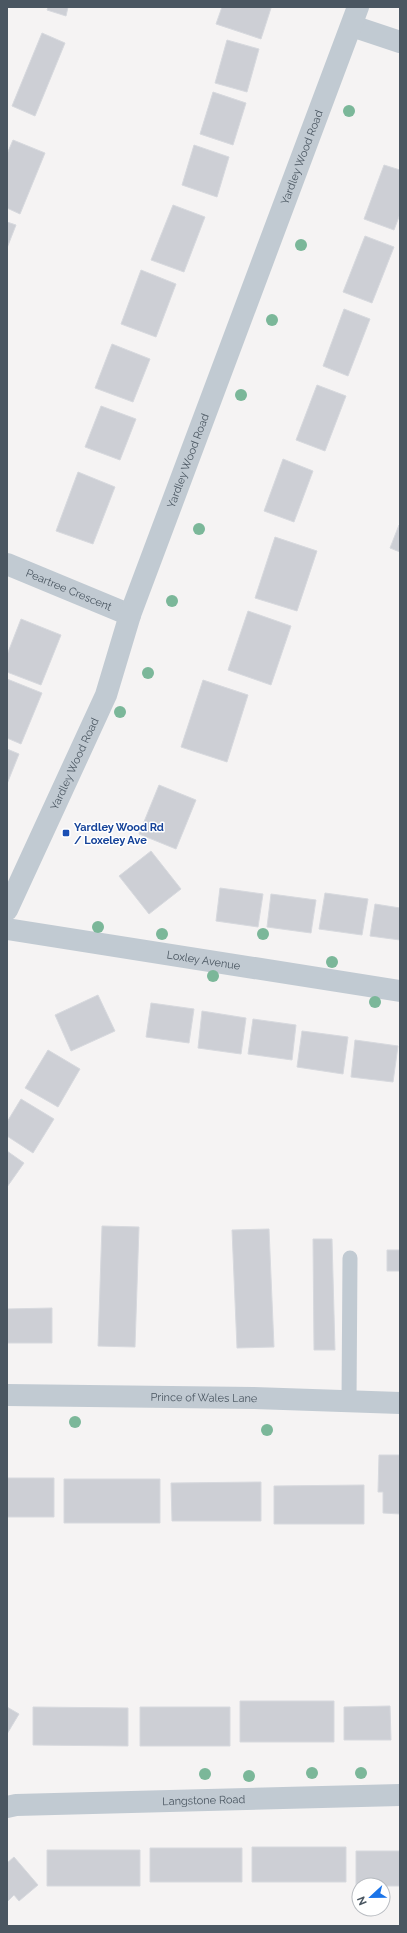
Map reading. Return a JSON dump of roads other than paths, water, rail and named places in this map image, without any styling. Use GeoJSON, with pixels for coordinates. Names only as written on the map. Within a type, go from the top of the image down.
{"type":"FeatureCollection","features":[{"type":"Feature","properties":{"kind":"street"},"geometry":{"type":"LineString","coordinates":[[355,16],[400,42]]}},
{"type":"Feature","properties":{"kind":"street","name":"Yardley Wood Road"},"geometry":{"type":"LineString","coordinates":[[7,910],[106,695],[130,615],[355,16]]}},
{"type":"Feature","properties":{"kind":"street","name":"Peartree Crescent"},"geometry":{"type":"LineString","coordinates":[[7,564],[130,615]]}},
{"type":"Feature","properties":{"kind":"street","name":"Loxley Avenue"},"geometry":{"type":"LineString","coordinates":[[7,929],[400,991]]}},
{"type":"Feature","properties":{"kind":"street","name":"Prince of Wales Lane"},"geometry":{"type":"LineString","coordinates":[[7,1395],[253,1398],[400,1403]]}},
{"type":"Feature","properties":{"kind":"street","name":"Langstone Road"},"geometry":{"type":"LineString","coordinates":[[7,1807],[16,1805],[400,1795]]}},
{"type":"Feature","properties":{"kind":"lane"},"geometry":{"type":"LineString","coordinates":[[348,1402],[350,1258]]}},
{"type":"Feature","properties":{"kind":"place","name":"Yardley Wood Rd / Loxeley Ave"},"geometry":{"type":"Point","coordinates":[66,833]}}]}
